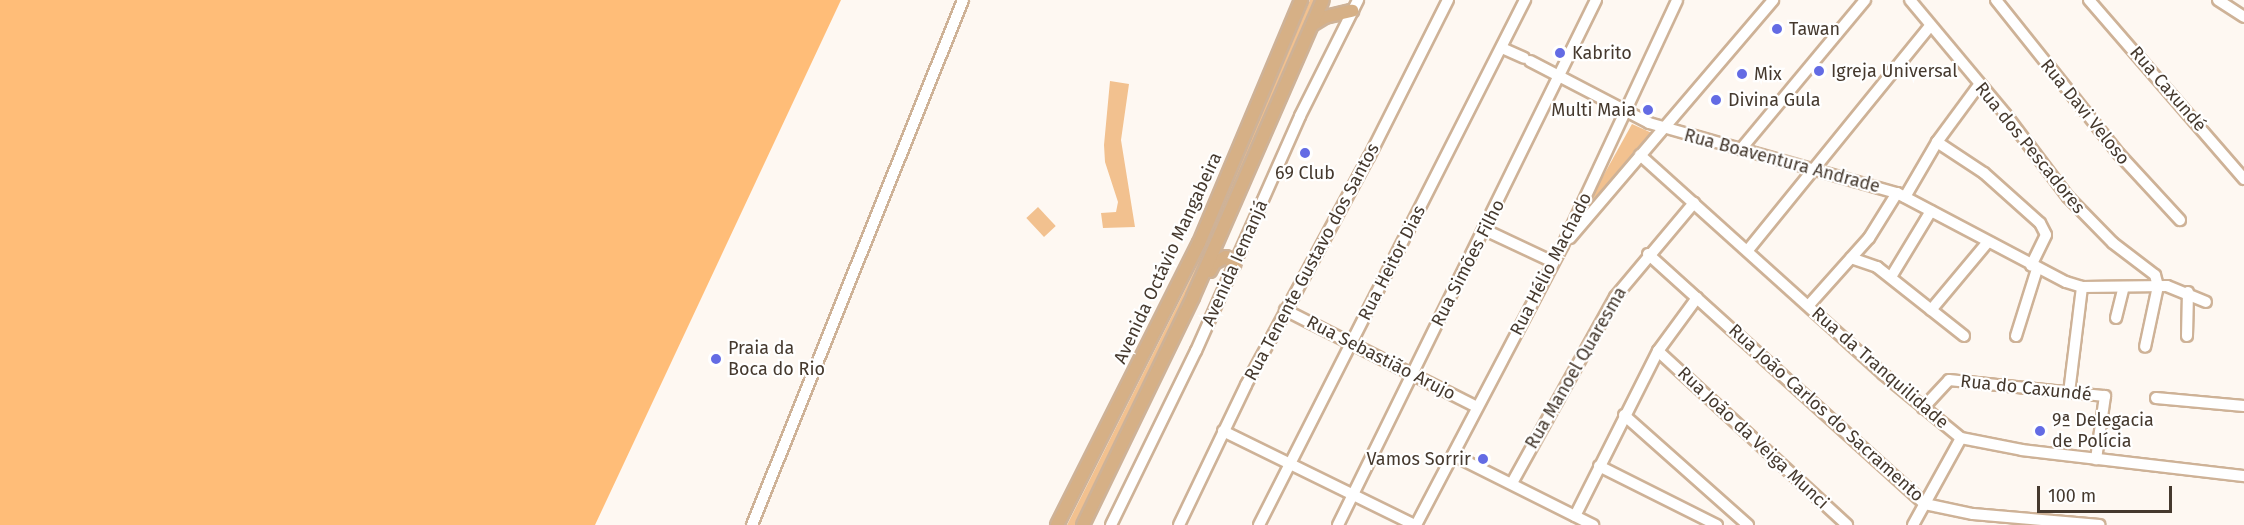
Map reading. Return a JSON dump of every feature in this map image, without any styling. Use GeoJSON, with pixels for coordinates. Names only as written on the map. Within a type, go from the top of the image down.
{"type":"FeatureCollection","features":[{"type":"Feature","properties":{"kind":"main road","name":"Avenida Octávio Mangabeira"},"geometry":{"type":"LineString","coordinates":[[1055,525],[1067,509],[1199,243],[1301,0]]}},
{"type":"Feature","properties":{"kind":"main road","name":"Avenida Octávio Mangabeira"},"geometry":{"type":"LineString","coordinates":[[1083,525],[1193,297],[1323,0]]}},
{"type":"Feature","properties":{"kind":"main road"},"geometry":{"type":"LineString","coordinates":[[1312,25],[1355,5]]}},
{"type":"Feature","properties":{"kind":"main road"},"geometry":{"type":"LineString","coordinates":[[1193,297],[1214,263],[1226,257],[1236,264]]}},
{"type":"Feature","properties":{"kind":"street"},"geometry":{"type":"LineString","coordinates":[[752,525],[963,0]]}},
{"type":"Feature","properties":{"kind":"street","name":"Rua Tenente Gustavo dos Santos"},"geometry":{"type":"LineString","coordinates":[[1179,525],[1223,431],[1285,310],[1374,147],[1448,0]]}},
{"type":"Feature","properties":{"kind":"street","name":"Rua Heitor Dias"},"geometry":{"type":"LineString","coordinates":[[1259,525],[1503,48],[1525,0]]}},
{"type":"Feature","properties":{"kind":"street","name":"Rua Simões Filho"},"geometry":{"type":"LineString","coordinates":[[1338,525],[1485,230],[1596,0]]}},
{"type":"Feature","properties":{"kind":"street","name":"Rua Hélio Machado"},"geometry":{"type":"LineString","coordinates":[[1416,525],[1563,244],[1677,0]]}},
{"type":"Feature","properties":{"kind":"street"},"geometry":{"type":"LineString","coordinates":[[1563,244],[1773,0]]}},
{"type":"Feature","properties":{"kind":"street"},"geometry":{"type":"LineString","coordinates":[[1741,149],[1865,0]]}},
{"type":"Feature","properties":{"kind":"street","name":"Rua dos Pescadores"},"geometry":{"type":"LineString","coordinates":[[1910,0],[2073,203],[2114,243],[2151,270],[2158,286]]}},
{"type":"Feature","properties":{"kind":"street","name":"Rua Davi Veloso"},"geometry":{"type":"LineString","coordinates":[[1996,0],[2131,168],[2180,220]]}},
{"type":"Feature","properties":{"kind":"street","name":"Rua Caxundé"},"geometry":{"type":"LineString","coordinates":[[2090,0],[2244,179]]}},
{"type":"Feature","properties":{"kind":"street"},"geometry":{"type":"LineString","coordinates":[[2218,0],[2244,17]]}},
{"type":"Feature","properties":{"kind":"street","name":"Avenida Iemanjá"},"geometry":{"type":"LineString","coordinates":[[1111,525],[1236,264],[1295,126],[1355,5]]}},
{"type":"Feature","properties":{"kind":"street"},"geometry":{"type":"LineString","coordinates":[[1748,250],[1930,26]]}},
{"type":"Feature","properties":{"kind":"street","name":"Rua Boaventura Andrade"},"geometry":{"type":"LineString","coordinates":[[1503,48],[1662,127],[1813,168],[1901,195],[2034,267],[2082,287]]}},
{"type":"Feature","properties":{"kind":"street"},"geometry":{"type":"LineString","coordinates":[[1809,305],[1879,225],[1979,85]]}},
{"type":"Feature","properties":{"kind":"street"},"geometry":{"type":"LineString","coordinates":[[1937,142],[1984,173],[2040,223],[2046,235],[2034,267],[2016,336]]}},
{"type":"Feature","properties":{"kind":"street","name":"Rua da Tranquilidade"},"geometry":{"type":"LineString","coordinates":[[1640,155],[1923,408],[1961,438],[2096,459],[2244,476]]}},
{"type":"Feature","properties":{"kind":"street","name":"Rua Manoel Quaresma"},"geometry":{"type":"LineString","coordinates":[[1512,483],[1605,314],[1648,254],[1694,202]]}},
{"type":"Feature","properties":{"kind":"street"},"geometry":{"type":"LineString","coordinates":[[1891,277],[1931,211]]}},
{"type":"Feature","properties":{"kind":"street"},"geometry":{"type":"LineString","coordinates":[[1485,230],[1553,262]]}},
{"type":"Feature","properties":{"kind":"street"},"geometry":{"type":"LineString","coordinates":[[1931,310],[1987,243]]}},
{"type":"Feature","properties":{"kind":"street","name":"Rua João Carlos do Sacramento"},"geometry":{"type":"LineString","coordinates":[[1648,254],[1925,504],[1971,520],[2100,525]]}},
{"type":"Feature","properties":{"kind":"street"},"geometry":{"type":"LineString","coordinates":[[1851,258],[1870,263],[1891,277],[1964,336]]}},
{"type":"Feature","properties":{"kind":"street"},"geometry":{"type":"LineString","coordinates":[[2145,346],[2158,286]]}},
{"type":"Feature","properties":{"kind":"street"},"geometry":{"type":"LineString","coordinates":[[2070,393],[2082,287],[2158,286],[2188,292],[2206,302]]}},
{"type":"Feature","properties":{"kind":"street"},"geometry":{"type":"LineString","coordinates":[[2116,318],[2124,287]]}},
{"type":"Feature","properties":{"kind":"street"},"geometry":{"type":"LineString","coordinates":[[2187,336],[2188,292]]}},
{"type":"Feature","properties":{"kind":"street"},"geometry":{"type":"LineString","coordinates":[[1575,516],[1658,351],[1697,298]]}},
{"type":"Feature","properties":{"kind":"street","name":"Rua Sebastião Arujo"},"geometry":{"type":"LineString","coordinates":[[1285,310],[1477,407]]}},
{"type":"Feature","properties":{"kind":"street","name":"Rua João da Veiga Munci"},"geometry":{"type":"LineString","coordinates":[[1658,351],[1847,525]]}},
{"type":"Feature","properties":{"kind":"street","name":"Rua do Caxundé"},"geometry":{"type":"LineString","coordinates":[[1923,408],[1949,380],[2105,396],[2096,459]]}},
{"type":"Feature","properties":{"kind":"street"},"geometry":{"type":"LineString","coordinates":[[2156,398],[2244,406]]}},
{"type":"Feature","properties":{"kind":"street"},"geometry":{"type":"LineString","coordinates":[[1624,416],[1748,525]]}},
{"type":"Feature","properties":{"kind":"street"},"geometry":{"type":"LineString","coordinates":[[1223,431],[1416,525]]}},
{"type":"Feature","properties":{"kind":"street"},"geometry":{"type":"LineString","coordinates":[[1913,525],[1961,438]]}},
{"type":"Feature","properties":{"kind":"street"},"geometry":{"type":"LineString","coordinates":[[1453,455],[1593,525]]}},
{"type":"Feature","properties":{"kind":"street"},"geometry":{"type":"LineString","coordinates":[[1599,466],[1717,525]]}},
{"type":"Feature","properties":{"kind":"shaded area"},"geometry":{"type":"Polygon","coordinates":[[[0,0],[841,0],[595,525],[0,525],[0,0]]]}},
{"type":"Feature","properties":{"kind":"shaded area"},"geometry":{"type":"Polygon","coordinates":[[[1310,0],[1315,0],[1199,274],[1079,520],[1076,525],[1067,525],[1194,272],[1310,0]]]}},
{"type":"Feature","properties":{"kind":"shaded area"},"geometry":{"type":"Polygon","coordinates":[[[1110,81],[1129,84],[1121,140],[1135,227],[1103,228],[1101,213],[1116,212],[1118,202],[1105,162],[1104,145],[1110,81]]]}},
{"type":"Feature","properties":{"kind":"shaded area"},"geometry":{"type":"Polygon","coordinates":[[[1632,124],[1652,133],[1585,218],[1581,216],[1632,124]]]}},
{"type":"Feature","properties":{"kind":"shaded area"},"geometry":{"type":"Polygon","coordinates":[[[1038,207],[1056,226],[1044,237],[1026,218],[1038,207]]]}},
{"type":"Feature","properties":{"kind":"place","name":"Tawan"},"geometry":{"type":"Point","coordinates":[1777,29]}},
{"type":"Feature","properties":{"kind":"place","name":"Kabrito"},"geometry":{"type":"Point","coordinates":[1560,53]}},
{"type":"Feature","properties":{"kind":"place","name":"Igreja Universal"},"geometry":{"type":"Point","coordinates":[1819,71]}},
{"type":"Feature","properties":{"kind":"place","name":"Mix"},"geometry":{"type":"Point","coordinates":[1742,74]}},
{"type":"Feature","properties":{"kind":"place","name":"Divina Gula"},"geometry":{"type":"Point","coordinates":[1716,100]}},
{"type":"Feature","properties":{"kind":"place","name":"Multi Maia"},"geometry":{"type":"Point","coordinates":[1648,110]}},
{"type":"Feature","properties":{"kind":"place","name":"69 Club"},"geometry":{"type":"Point","coordinates":[1305,153]}},
{"type":"Feature","properties":{"kind":"place","name":"Praia da Boca do Rio"},"geometry":{"type":"Point","coordinates":[716,359]}},
{"type":"Feature","properties":{"kind":"place","name":"9ª Delegacia de Polícia"},"geometry":{"type":"Point","coordinates":[2040,431]}},
{"type":"Feature","properties":{"kind":"place","name":"Vamos Sorrir"},"geometry":{"type":"Point","coordinates":[1483,459]}}]}
